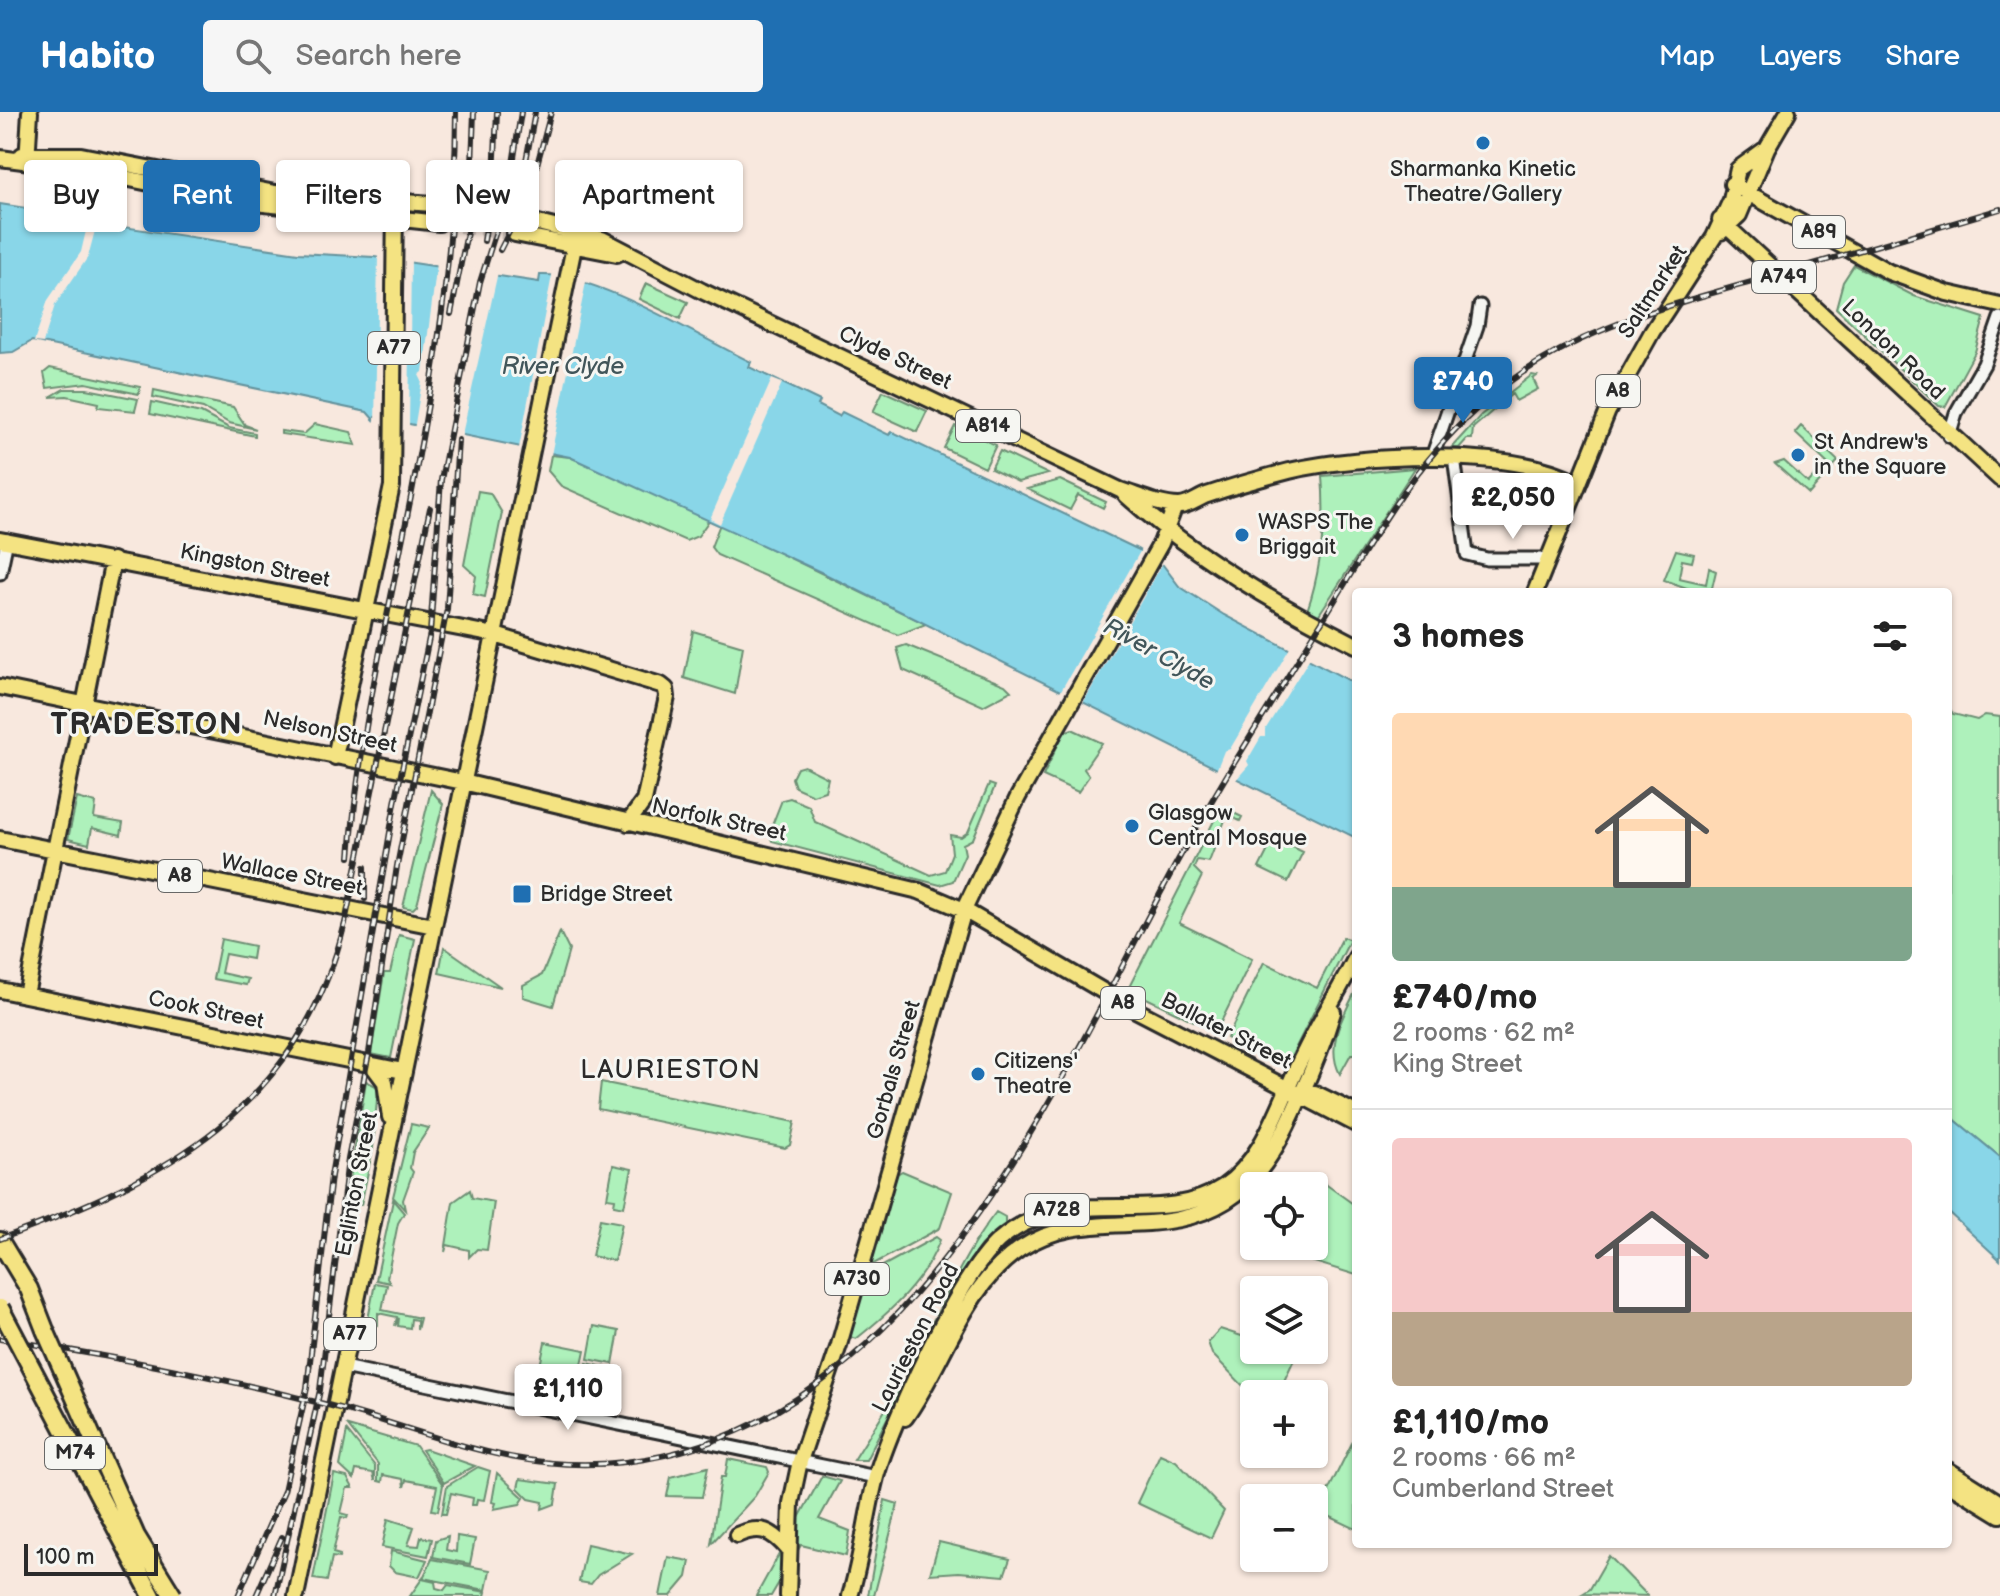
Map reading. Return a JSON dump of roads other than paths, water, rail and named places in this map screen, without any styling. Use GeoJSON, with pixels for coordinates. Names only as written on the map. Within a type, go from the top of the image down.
{"type":"FeatureCollection","features":[{"type":"Feature","properties":{"kind":"highway","name":"M74"},"geometry":{"type":"LineString","coordinates":[[0,1241],[29,1289],[136,1536],[173,1596]]}},
{"type":"Feature","properties":{"kind":"highway","name":"M74"},"geometry":{"type":"LineString","coordinates":[[0,1259],[45,1330]]}},
{"type":"Feature","properties":{"kind":"highway","name":"M74"},"geometry":{"type":"LineString","coordinates":[[0,1308],[152,1596]]}},
{"type":"Feature","properties":{"kind":"main road"},"geometry":{"type":"LineString","coordinates":[[27,158],[30,112]]}},
{"type":"Feature","properties":{"kind":"main road","name":"A8"},"geometry":{"type":"LineString","coordinates":[[1724,224],[1750,192],[1767,148],[1788,112]]}},
{"type":"Feature","properties":{"kind":"main road","name":"A8"},"geometry":{"type":"LineString","coordinates":[[1724,224],[1732,184],[1742,162],[1767,148]]}},
{"type":"Feature","properties":{"kind":"main road"},"geometry":{"type":"LineString","coordinates":[[0,158],[81,155],[276,193]]}},
{"type":"Feature","properties":{"kind":"main road","name":"A89"},"geometry":{"type":"LineString","coordinates":[[1732,184],[1897,276],[1947,293],[2000,305]]}},
{"type":"Feature","properties":{"kind":"main road","name":"Saltmarket"},"geometry":{"type":"LineString","coordinates":[[1536,588],[1578,483],[1624,380],[1724,224]]}},
{"type":"Feature","properties":{"kind":"main road","name":"London Road"},"geometry":{"type":"LineString","coordinates":[[1724,224],[1949,436],[2000,479]]}},
{"type":"Feature","properties":{"kind":"main road","name":"A814"},"geometry":{"type":"LineString","coordinates":[[539,225],[576,239]]}},
{"type":"Feature","properties":{"kind":"main road","name":"A77"},"geometry":{"type":"LineString","coordinates":[[335,757],[392,486],[394,232]]}},
{"type":"Feature","properties":{"kind":"main road","name":"A814"},"geometry":{"type":"LineString","coordinates":[[515,234],[576,239]]}},
{"type":"Feature","properties":{"kind":"main road","name":"A77"},"geometry":{"type":"LineString","coordinates":[[463,782],[529,479],[576,239]]}},
{"type":"Feature","properties":{"kind":"main road","name":"Clyde Street"},"geometry":{"type":"LineString","coordinates":[[576,239],[622,249],[650,266],[1120,490],[1179,506]]}},
{"type":"Feature","properties":{"kind":"main road","name":"Clyde Street"},"geometry":{"type":"LineString","coordinates":[[576,239],[650,266]]}},
{"type":"Feature","properties":{"kind":"main road"},"geometry":{"type":"LineString","coordinates":[[1179,506],[1204,496],[1310,467],[1432,457],[1454,457],[1562,475],[1578,483]]}},
{"type":"Feature","properties":{"kind":"main road","name":"Clyde Street"},"geometry":{"type":"LineString","coordinates":[[1120,490],[1166,532],[1302,617],[1352,643]]}},
{"type":"Feature","properties":{"kind":"main road","name":"Gorbals Street"},"geometry":{"type":"LineString","coordinates":[[800,1461],[839,1345],[964,910],[1018,797],[1179,506]]}},
{"type":"Feature","properties":{"kind":"main road","name":"Kingston Street"},"geometry":{"type":"LineString","coordinates":[[4,540],[495,635],[666,689],[644,801]]}},
{"type":"Feature","properties":{"kind":"main road"},"geometry":{"type":"LineString","coordinates":[[26,995],[113,560]]}},
{"type":"Feature","properties":{"kind":"main road","name":"Nelson Street"},"geometry":{"type":"LineString","coordinates":[[0,687],[463,782]]}},
{"type":"Feature","properties":{"kind":"main road","name":"Norfolk Street"},"geometry":{"type":"LineString","coordinates":[[463,782],[919,891],[964,910]]}},
{"type":"Feature","properties":{"kind":"main road","name":"Eglinton Street"},"geometry":{"type":"LineString","coordinates":[[296,1596],[463,782]]}},
{"type":"Feature","properties":{"kind":"main road"},"geometry":{"type":"LineString","coordinates":[[628,823],[644,801]]}},
{"type":"Feature","properties":{"kind":"main road"},"geometry":{"type":"LineString","coordinates":[[644,801],[648,817],[659,829]]}},
{"type":"Feature","properties":{"kind":"main road","name":"Wallace Street"},"geometry":{"type":"LineString","coordinates":[[0,839],[434,926]]}},
{"type":"Feature","properties":{"kind":"main road","name":"Ballater Street"},"geometry":{"type":"LineString","coordinates":[[964,910],[1111,996],[1302,1093],[1316,1104],[1352,1122]]}},
{"type":"Feature","properties":{"kind":"main road"},"geometry":{"type":"LineString","coordinates":[[1342,985],[1352,965]]}},
{"type":"Feature","properties":{"kind":"main road","name":"Laurieston Road"},"geometry":{"type":"LineString","coordinates":[[850,1596],[876,1477],[910,1390],[964,1287],[997,1243],[1033,1217],[1059,1209],[1179,1202],[1222,1188],[1236,1177],[1256,1151],[1342,985]]}},
{"type":"Feature","properties":{"kind":"main road","name":"Laurieston Road"},"geometry":{"type":"LineString","coordinates":[[892,1436],[921,1396],[978,1292],[1011,1257],[1057,1231],[1080,1226],[1175,1221],[1224,1203],[1264,1169],[1319,1057],[1342,985]]}},
{"type":"Feature","properties":{"kind":"main road","name":"Cook Street"},"geometry":{"type":"LineString","coordinates":[[0,990],[403,1071]]}},
{"type":"Feature","properties":{"kind":"main road"},"geometry":{"type":"LineString","coordinates":[[373,1066],[385,1082],[392,1125]]}},
{"type":"Feature","properties":{"kind":"main road","name":"Ballater Street"},"geometry":{"type":"LineString","coordinates":[[1302,1093],[1315,1093],[1352,1111]]}},
{"type":"Feature","properties":{"kind":"main road","name":"A730"},"geometry":{"type":"LineString","coordinates":[[788,1596],[791,1503],[800,1461]]}},
{"type":"Feature","properties":{"kind":"main road"},"geometry":{"type":"LineString","coordinates":[[1952,1473],[2000,1503]]}},
{"type":"Feature","properties":{"kind":"main road"},"geometry":{"type":"LineString","coordinates":[[1952,1485],[2000,1515]]}},
{"type":"Feature","properties":{"kind":"main road"},"geometry":{"type":"LineString","coordinates":[[737,1535],[763,1529],[775,1534],[788,1549]]}},
{"type":"Feature","properties":{"kind":"street"},"geometry":{"type":"LineString","coordinates":[[1432,457],[1477,326],[1480,306]]}},
{"type":"Feature","properties":{"kind":"street"},"geometry":{"type":"LineString","coordinates":[[1949,436],[1956,413],[1979,376],[2000,318]]}},
{"type":"Feature","properties":{"kind":"street"},"geometry":{"type":"LineString","coordinates":[[1930,417],[1956,413]]}},
{"type":"Feature","properties":{"kind":"street"},"geometry":{"type":"LineString","coordinates":[[1454,457],[1463,545],[1472,557],[1547,559]]}},
{"type":"Feature","properties":{"kind":"street"},"geometry":{"type":"LineString","coordinates":[[0,573],[4,540]]}},
{"type":"Feature","properties":{"kind":"street"},"geometry":{"type":"LineString","coordinates":[[343,1367],[876,1477]]}},
{"type":"Feature","properties":{"kind":"water","name":"River Clyde"},"geometry":{"type":"Polygon","coordinates":[[[0,204],[24,208],[24,232],[127,232],[127,228],[298,253],[374,257],[539,282],[540,275],[562,277],[588,284],[646,308],[751,362],[749,367],[820,401],[818,405],[839,416],[842,412],[889,435],[891,431],[1137,549],[1163,565],[1179,586],[1224,615],[1352,682],[1352,836],[825,574],[570,457],[375,417],[374,420],[367,412],[32,341],[13,352],[0,353],[0,204]]]}},
{"type":"Feature","properties":{"kind":"water"},"geometry":{"type":"Polygon","coordinates":[[[1952,1117],[2000,1157],[2000,1260],[1952,1216],[1952,1117]]]}},
{"type":"Feature","properties":{"kind":"tunnel"},"geometry":{"type":"LineString","coordinates":[[501,232],[515,234]]}},
{"type":"Feature","properties":{"kind":"railway"},"geometry":{"type":"LineString","coordinates":[[350,857],[365,730],[434,370],[452,215],[456,112]]}},
{"type":"Feature","properties":{"kind":"railway"},"geometry":{"type":"LineString","coordinates":[[451,314],[470,217],[474,112]]}},
{"type":"Feature","properties":{"kind":"railway"},"geometry":{"type":"LineString","coordinates":[[484,241],[494,177],[497,112]]}},
{"type":"Feature","properties":{"kind":"railway"},"geometry":{"type":"LineString","coordinates":[[238,1596],[284,1491],[307,1388],[331,1176],[395,803],[430,633],[441,480],[480,282],[509,190],[521,112]]}},
{"type":"Feature","properties":{"kind":"railway"},"geometry":{"type":"LineString","coordinates":[[526,160],[535,112]]}},
{"type":"Feature","properties":{"kind":"railway"},"geometry":{"type":"LineString","coordinates":[[500,250],[530,191],[551,112]]}},
{"type":"Feature","properties":{"kind":"railway"},"geometry":{"type":"LineString","coordinates":[[0,1339],[121,1359],[241,1384],[360,1414],[470,1448],[543,1462],[625,1462],[727,1436],[816,1385],[895,1316],[964,1233],[1025,1141],[1177,862],[1253,732],[1402,494],[1464,421],[1520,375],[1552,355],[1619,324],[1689,300],[2000,209]]}},
{"type":"Feature","properties":{"kind":"railway"},"geometry":{"type":"LineString","coordinates":[[275,1596],[320,1390],[348,1159],[369,1053],[397,866],[447,609],[458,440]]}},
{"type":"Feature","properties":{"kind":"railway"},"geometry":{"type":"LineString","coordinates":[[0,1239],[61,1216],[170,1162],[218,1128],[259,1089],[295,1043],[324,988],[345,923],[430,508]]}},
{"type":"Feature","properties":{"kind":"railway"},"geometry":{"type":"LineString","coordinates":[[365,867],[365,899]]}},
{"type":"Feature","properties":{"kind":"railway"},"geometry":{"type":"LineString","coordinates":[[256,1596],[282,1537]]}},
{"type":"Feature","properties":{"kind":"place","name":"Sharmanka Kinetic Theatre/Gallery"},"geometry":{"type":"Point","coordinates":[1483,143]}},
{"type":"Feature","properties":{"kind":"place","name":"St Andrew's in the Square"},"geometry":{"type":"Point","coordinates":[1798,455]}},
{"type":"Feature","properties":{"kind":"place","name":"WASPS The Briggait"},"geometry":{"type":"Point","coordinates":[1242,535]}},
{"type":"Feature","properties":{"kind":"place","name":"Glasgow Central Mosque"},"geometry":{"type":"Point","coordinates":[1132,826]}},
{"type":"Feature","properties":{"kind":"place","name":"Bridge Street"},"geometry":{"type":"Point","coordinates":[522,894]}},
{"type":"Feature","properties":{"kind":"place","name":"Citizens' Theatre"},"geometry":{"type":"Point","coordinates":[978,1074]}},
{"type":"Feature","properties":{"kind":"district","name":"TRADESTON"},"geometry":{"type":"Point","coordinates":[147,725]}},
{"type":"Feature","properties":{"kind":"district","name":"LAURIESTON"},"geometry":{"type":"Point","coordinates":[671,1070]}}]}
